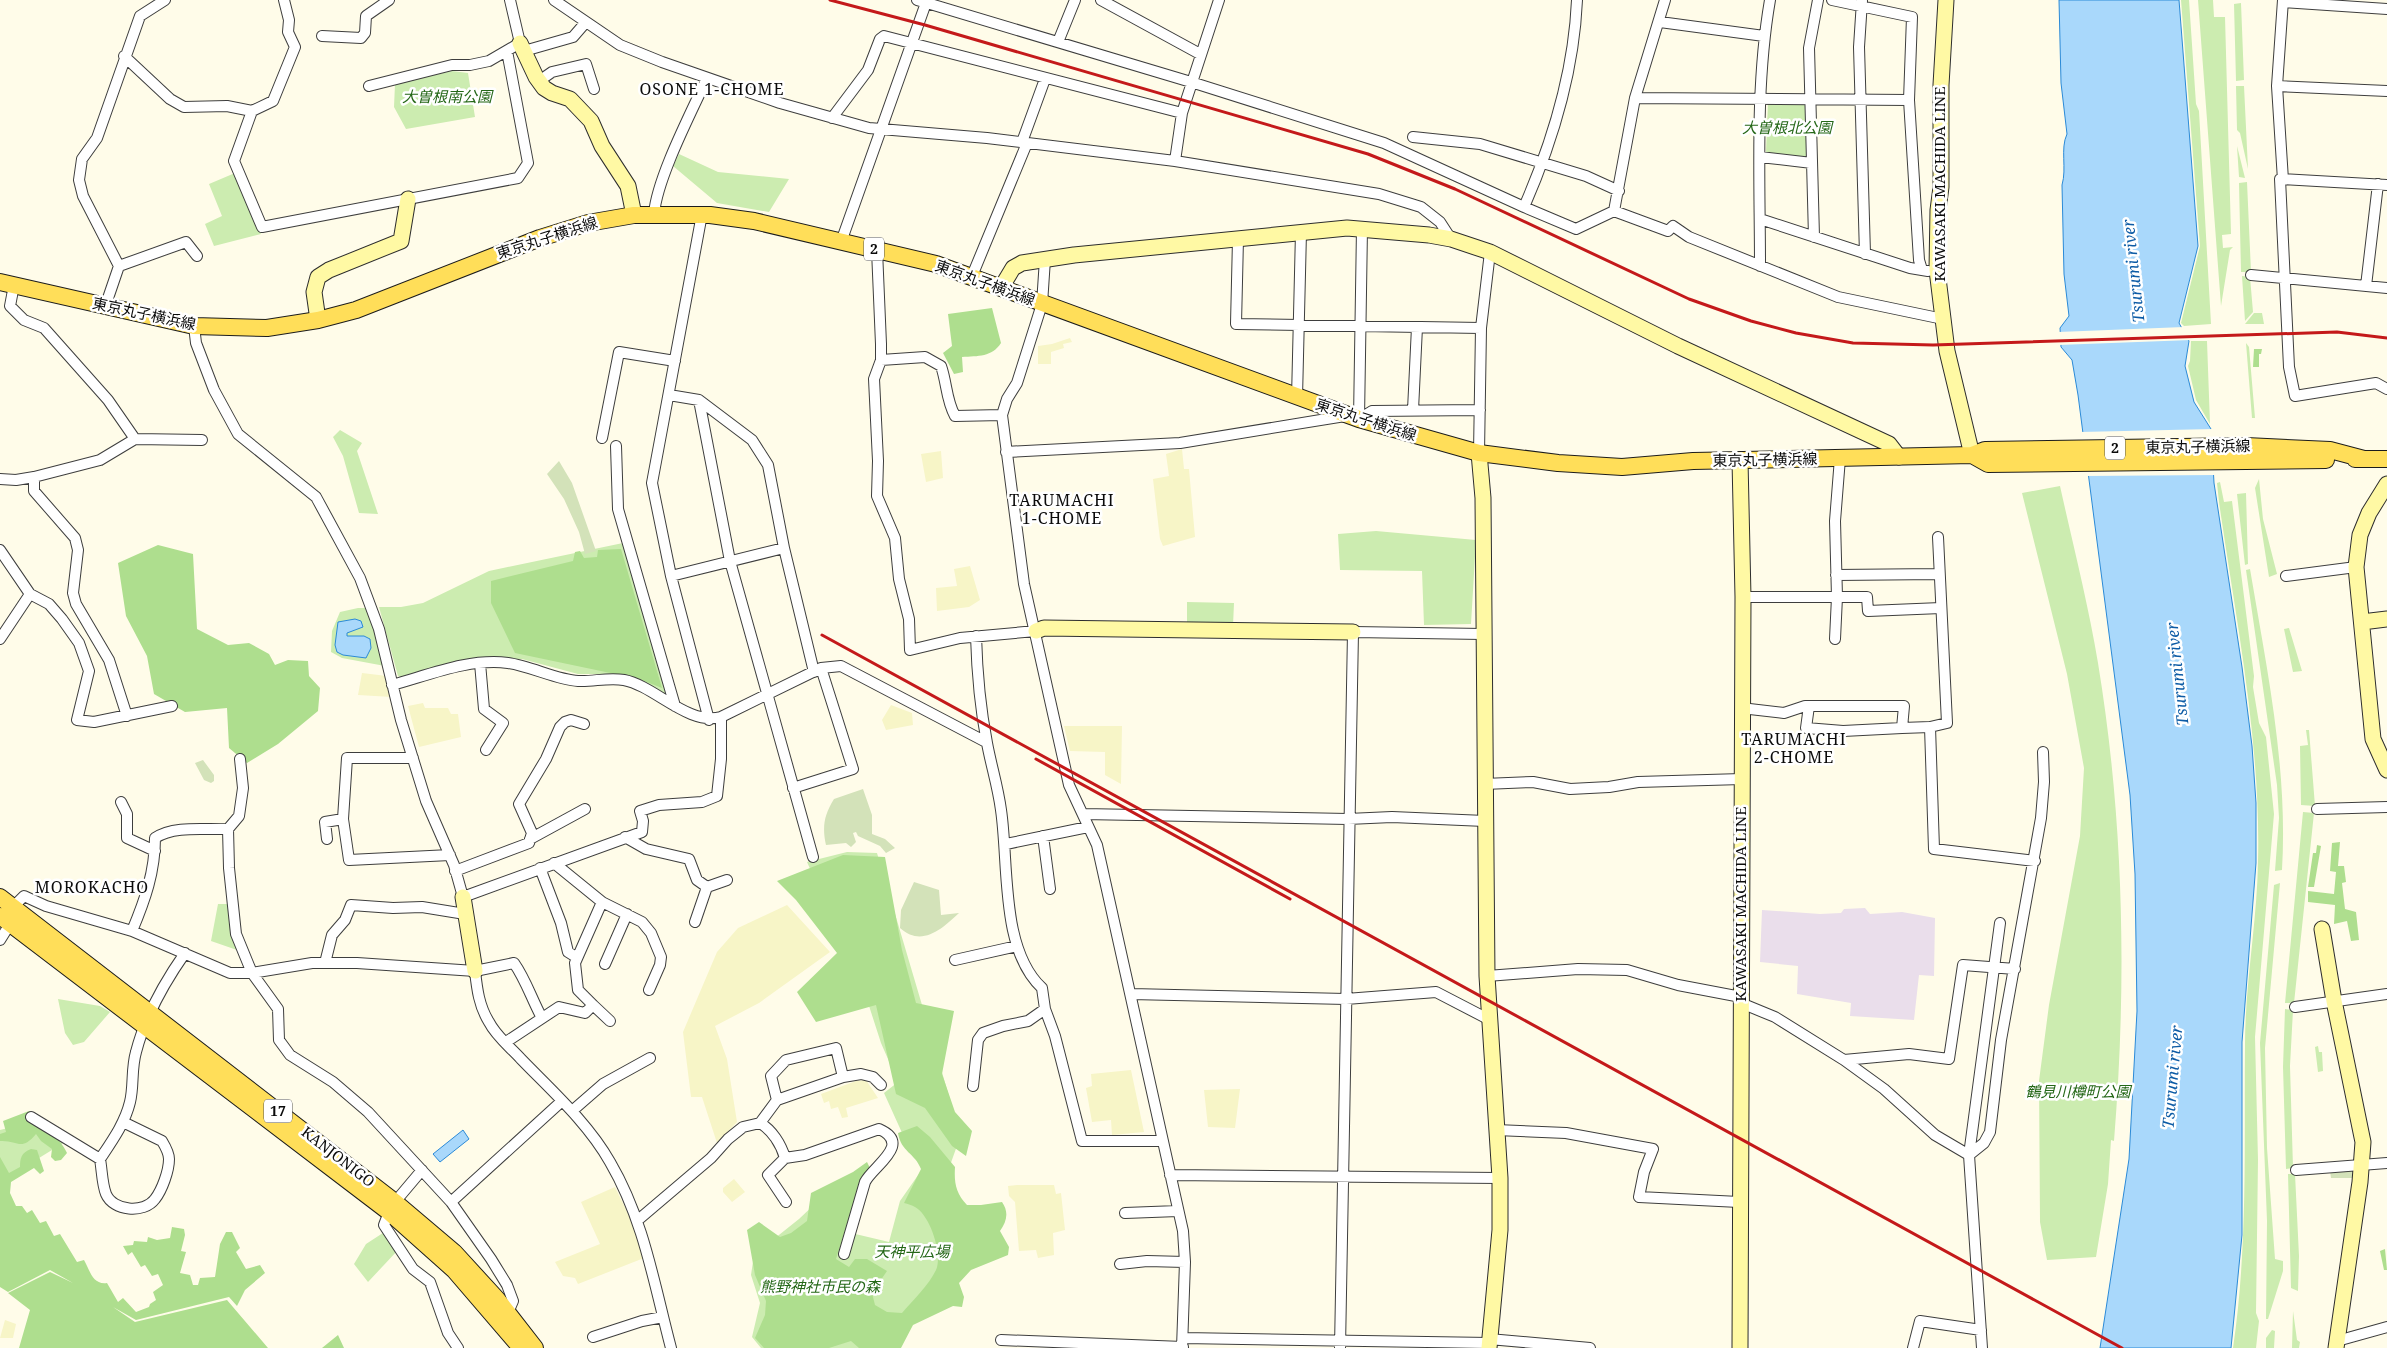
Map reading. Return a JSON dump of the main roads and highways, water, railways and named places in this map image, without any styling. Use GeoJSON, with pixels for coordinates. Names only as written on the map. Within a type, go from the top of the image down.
{"type":"FeatureCollection","features":[{"type":"Feature","properties":{"kind":"main road","name":"東京丸子横浜線"},"geometry":{"type":"LineString","coordinates":[[8,289],[194,326],[258,328],[318,320],[376,303],[553,234],[597,221],[634,215],[702,214],[754,221],[936,264],[1297,398],[1400,433],[1479,453],[1591,466],[1622,467],[1666,462],[1740,460],[2247,453],[2387,459]]}},
{"type":"Feature","properties":{"kind":"main road","name":"KANJONIGO"},"geometry":{"type":"LineString","coordinates":[[6,911],[392,1207],[454,1252],[507,1311],[535,1348]]}},
{"type":"Feature","properties":{"kind":"main road","name":"KANJONIGO"},"geometry":{"type":"LineString","coordinates":[[392,1207],[454,1270],[521,1348]]}},
{"type":"Feature","properties":{"kind":"water","name":"Tsurumi river"},"geometry":{"type":"Polygon","coordinates":[[[2059,0],[2179,0],[2198,246],[2179,323],[2189,341],[2185,366],[2194,402],[2211,429],[2214,483],[2242,667],[2252,746],[2256,803],[2256,863],[2242,1042],[2242,1235],[2231,1348],[2100,1348],[2129,1159],[2137,1011],[2135,874],[2130,795],[2078,395],[2072,360],[2061,347],[2060,328],[2069,316],[2064,274],[2062,185],[2064,146],[2067,134],[2061,83],[2059,0]]]}},
{"type":"Feature","properties":{"kind":"water"},"geometry":{"type":"Polygon","coordinates":[[[355,619],[361,621],[363,627],[347,633],[347,636],[364,636],[370,639],[371,648],[366,658],[343,655],[337,652],[335,645],[338,622],[355,619]]]}},
{"type":"Feature","properties":{"kind":"water"},"geometry":{"type":"Polygon","coordinates":[[[463,1130],[469,1139],[440,1162],[433,1154],[463,1130]]]}},
{"type":"Feature","properties":{"kind":"railway"},"geometry":{"type":"LineString","coordinates":[[830,0],[925,25],[1368,154],[1455,189],[1689,299],[1751,321],[1796,333],[1853,343],[1933,345],[2337,332],[2387,338]]}},
{"type":"Feature","properties":{"kind":"railway"},"geometry":{"type":"LineString","coordinates":[[822,635],[1148,812],[2122,1348]]}},
{"type":"Feature","properties":{"kind":"railway"},"geometry":{"type":"LineString","coordinates":[[1036,759],[1290,899]]}},
{"type":"Feature","properties":{"kind":"district","name":"OSONE 1-CHOME"},"geometry":{"type":"Point","coordinates":[712,89]}},
{"type":"Feature","properties":{"kind":"district","name":"TARUMACHI 1-CHOME"},"geometry":{"type":"Point","coordinates":[1062,509]}},
{"type":"Feature","properties":{"kind":"district","name":"TARUMACHI 2-CHOME"},"geometry":{"type":"Point","coordinates":[1794,748]}},
{"type":"Feature","properties":{"kind":"district","name":"MOROKACHO"},"geometry":{"type":"Point","coordinates":[92,887]}},
{"type":"Feature","properties":{"kind":"park label","name":"大曽根南公園"},"geometry":{"type":"Point","coordinates":[447,97]}},
{"type":"Feature","properties":{"kind":"park label","name":"大曽根北公園"},"geometry":{"type":"Point","coordinates":[1787,128]}},
{"type":"Feature","properties":{"kind":"park label","name":"鶴見川樽町公園"},"geometry":{"type":"Point","coordinates":[2078,1092]}},
{"type":"Feature","properties":{"kind":"park label","name":"天神平広場"},"geometry":{"type":"Point","coordinates":[912,1252]}},
{"type":"Feature","properties":{"kind":"park label","name":"熊野神社市民の森"},"geometry":{"type":"Point","coordinates":[820,1287]}}]}
